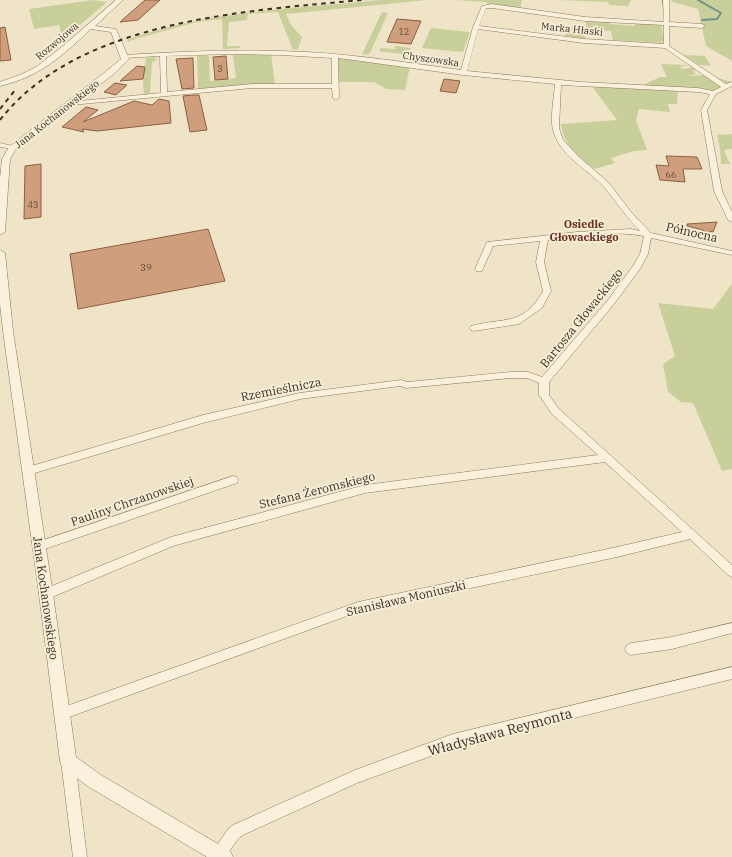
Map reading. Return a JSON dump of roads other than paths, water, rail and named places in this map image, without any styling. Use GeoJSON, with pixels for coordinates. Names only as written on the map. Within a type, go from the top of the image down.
{"type":"FeatureCollection","features":[{"type":"Feature","properties":{"kind":"street","name":"Rozwojowa"},"geometry":{"type":"LineString","coordinates":[[0,84],[25,76],[40,69],[120,0]]}},
{"type":"Feature","properties":{"kind":"street"},"geometry":{"type":"LineString","coordinates":[[666,0],[666,46],[729,86]]}},
{"type":"Feature","properties":{"kind":"street"},"geometry":{"type":"LineString","coordinates":[[463,73],[476,27],[484,7],[492,6],[585,19],[702,26]]}},
{"type":"Feature","properties":{"kind":"street"},"geometry":{"type":"LineString","coordinates":[[90,27],[114,30],[125,57]]}},
{"type":"Feature","properties":{"kind":"street","name":"Marka Hłaski"},"geometry":{"type":"LineString","coordinates":[[476,27],[584,41],[666,46]]}},
{"type":"Feature","properties":{"kind":"street","name":"Chyszowska"},"geometry":{"type":"LineString","coordinates":[[125,57],[245,51],[335,56],[463,73],[558,82],[698,90],[714,93]]}},
{"type":"Feature","properties":{"kind":"street"},"geometry":{"type":"LineString","coordinates":[[163,54],[164,93]]}},
{"type":"Feature","properties":{"kind":"street"},"geometry":{"type":"LineString","coordinates":[[335,56],[337,65],[335,86],[336,98]]}},
{"type":"Feature","properties":{"kind":"street","name":"Jana Kochanowskiego"},"geometry":{"type":"LineString","coordinates":[[0,232],[6,160],[13,147],[117,67],[125,57]]}},
{"type":"Feature","properties":{"kind":"street"},"geometry":{"type":"LineString","coordinates":[[558,82],[556,128],[560,140],[576,158],[605,184],[629,215],[648,234]]}},
{"type":"Feature","properties":{"kind":"street"},"geometry":{"type":"LineString","coordinates":[[71,103],[164,93],[252,86],[335,86]]}},
{"type":"Feature","properties":{"kind":"street"},"geometry":{"type":"LineString","coordinates":[[729,86],[714,93],[704,110],[718,191],[732,220]]}},
{"type":"Feature","properties":{"kind":"street"},"geometry":{"type":"LineString","coordinates":[[0,145],[13,147]]}},
{"type":"Feature","properties":{"kind":"street","name":"Północna"},"geometry":{"type":"LineString","coordinates":[[479,269],[490,244],[577,234],[631,231],[732,254]]}},
{"type":"Feature","properties":{"kind":"street","name":"Bartosza Głowackiego"},"geometry":{"type":"LineString","coordinates":[[648,234],[644,254],[637,267],[611,302],[544,381],[544,395],[555,411],[732,572]]}},
{"type":"Feature","properties":{"kind":"street"},"geometry":{"type":"LineString","coordinates":[[474,328],[516,322],[539,306],[547,291],[540,262],[544,238]]}},
{"type":"Feature","properties":{"kind":"street","name":"Jana Kochanowskiego"},"geometry":{"type":"LineString","coordinates":[[0,253],[8,330],[46,594],[68,761]]}},
{"type":"Feature","properties":{"kind":"street","name":"Rzemieślnicza"},"geometry":{"type":"LineString","coordinates":[[28,471],[203,419],[300,396],[401,383],[406,385],[511,375],[528,375],[544,381]]}},
{"type":"Feature","properties":{"kind":"street","name":"Stefana Żeromskiego"},"geometry":{"type":"LineString","coordinates":[[46,594],[171,542],[365,489],[607,458]]}},
{"type":"Feature","properties":{"kind":"street","name":"Pauliny Chrzanowskiej"},"geometry":{"type":"LineString","coordinates":[[39,546],[234,480]]}},
{"type":"Feature","properties":{"kind":"street","name":"Stanisława Moniuszki"},"geometry":{"type":"LineString","coordinates":[[61,714],[358,606],[617,552],[692,534]]}},
{"type":"Feature","properties":{"kind":"street"},"geometry":{"type":"LineString","coordinates":[[631,649],[672,643],[732,628]]}},
{"type":"Feature","properties":{"kind":"street","name":"Władysława Reymonta"},"geometry":{"type":"LineString","coordinates":[[221,855],[233,834],[238,830],[355,777],[453,741],[732,673]]}},
{"type":"Feature","properties":{"kind":"street"},"geometry":{"type":"LineString","coordinates":[[68,761],[95,781],[221,855]]}},
{"type":"Feature","properties":{"kind":"street"},"geometry":{"type":"LineString","coordinates":[[68,761],[80,857]]}},
{"type":"Feature","properties":{"kind":"waterway"},"geometry":{"type":"LineString","coordinates":[[698,0],[721,13],[717,19],[702,20]]}},
{"type":"Feature","properties":{"kind":"railway"},"geometry":{"type":"LineString","coordinates":[[0,120],[33,87],[73,61],[118,41],[166,27],[217,16],[267,9],[362,0]]}},
{"type":"Feature","properties":{"kind":"railway"},"geometry":{"type":"LineString","coordinates":[[0,109],[16,89]]}},
{"type":"Feature","properties":{"kind":"district","name":"Osiedle Głowackiego"},"geometry":{"type":"Point","coordinates":[584,230]}}]}
